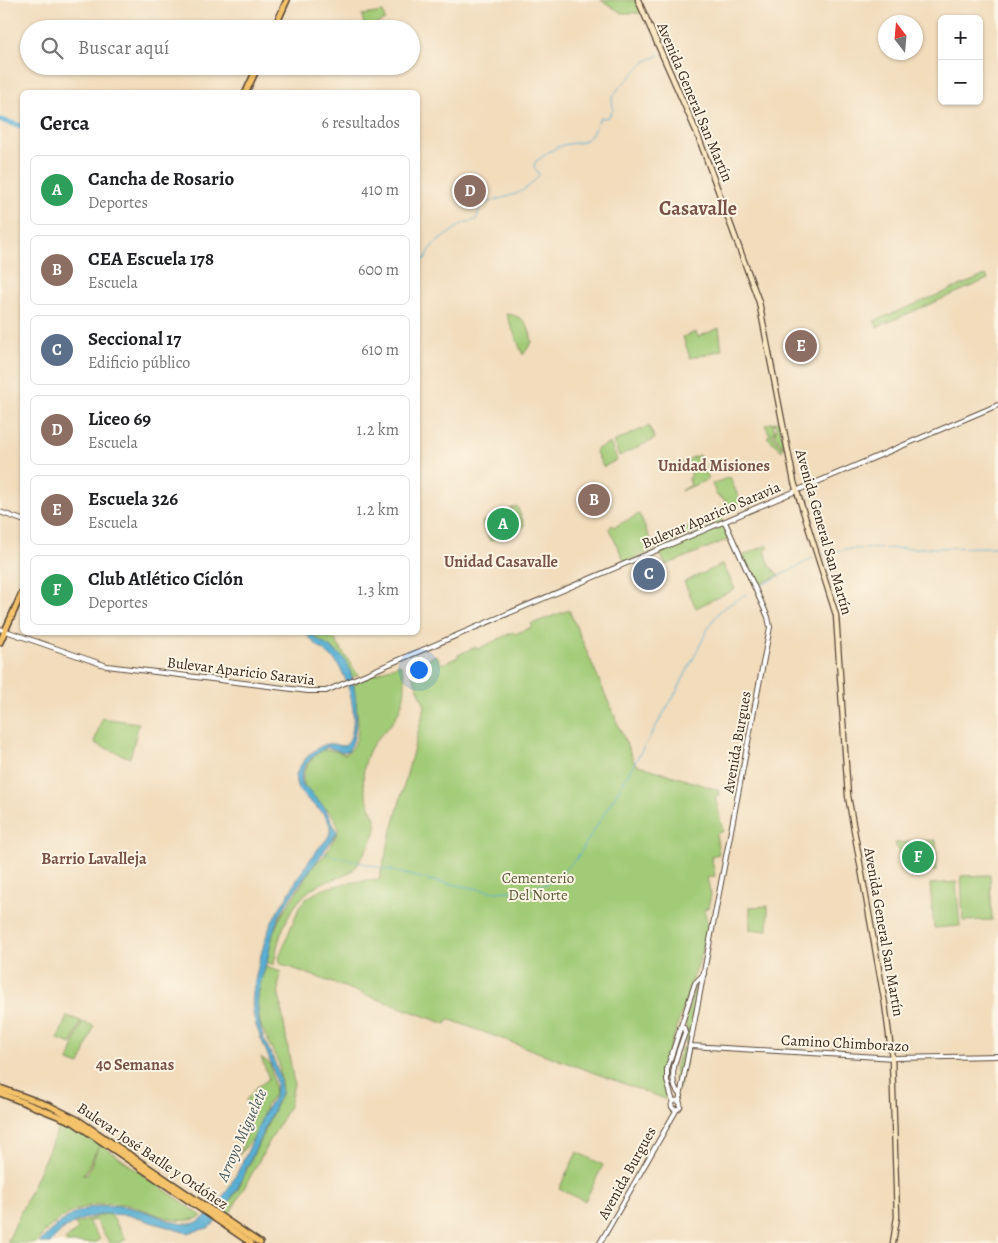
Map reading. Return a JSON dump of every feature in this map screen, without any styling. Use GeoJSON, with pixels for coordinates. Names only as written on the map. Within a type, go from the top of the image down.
{"type":"FeatureCollection","features":[{"type":"Feature","properties":{"kind":"main road"},"geometry":{"type":"LineString","coordinates":[[278,20],[287,0]]}},
{"type":"Feature","properties":{"kind":"main road","name":"Avenida General San Martín"},"geometry":{"type":"LineString","coordinates":[[638,0],[697,133],[759,302],[797,491],[836,615],[848,796],[885,1004],[892,1058],[898,1217],[893,1243]]}},
{"type":"Feature","properties":{"kind":"main road"},"geometry":{"type":"LineString","coordinates":[[247,90],[254,75]]}},
{"type":"Feature","properties":{"kind":"main road"},"geometry":{"type":"LineString","coordinates":[[0,642],[2,630],[20,597]]}},
{"type":"Feature","properties":{"kind":"main road","name":"Bulevar José Batlle y Ordóñez"},"geometry":{"type":"LineString","coordinates":[[0,1088],[55,1108],[78,1120],[206,1210]]}},
{"type":"Feature","properties":{"kind":"main road","name":"Bulevar José Batlle y Ordóñez"},"geometry":{"type":"LineString","coordinates":[[0,1093],[73,1122],[206,1210],[260,1243]]}},
{"type":"Feature","properties":{"kind":"main road","name":"Bulevar José Batlle y Ordóñez"},"geometry":{"type":"LineString","coordinates":[[220,1219],[251,1243]]}},
{"type":"Feature","properties":{"kind":"street","name":"Bulevar Aparicio Saravia"},"geometry":{"type":"LineString","coordinates":[[2,630],[107,666],[310,691],[326,691],[998,405]]}},
{"type":"Feature","properties":{"kind":"street"},"geometry":{"type":"LineString","coordinates":[[0,512],[20,519]]}},
{"type":"Feature","properties":{"kind":"street","name":"Avenida Burgues"},"geometry":{"type":"LineString","coordinates":[[600,1243],[675,1109],[680,1107],[679,1102],[770,627],[768,617],[725,522]]}},
{"type":"Feature","properties":{"kind":"street"},"geometry":{"type":"LineString","coordinates":[[675,1109],[667,1081],[667,1069],[697,981],[705,973]]}},
{"type":"Feature","properties":{"kind":"street"},"geometry":{"type":"LineString","coordinates":[[697,981],[700,982],[702,987]]}},
{"type":"Feature","properties":{"kind":"street"},"geometry":{"type":"LineString","coordinates":[[680,1027],[684,1028],[685,1033],[674,1078],[676,1090],[681,1096]]}},
{"type":"Feature","properties":{"kind":"street","name":"Camino Chimborazo"},"geometry":{"type":"LineString","coordinates":[[691,1046],[892,1058],[998,1056]]}},
{"type":"Feature","properties":{"kind":"street"},"geometry":{"type":"LineString","coordinates":[[673,1102],[679,1102]]}},
{"type":"Feature","properties":{"kind":"green space"},"geometry":{"type":"Polygon","coordinates":[[[601,0],[636,0],[642,13],[622,13],[601,0]]]}},
{"type":"Feature","properties":{"kind":"green space"},"geometry":{"type":"Polygon","coordinates":[[[383,12],[385,20],[363,20],[362,15],[383,12]]]}},
{"type":"Feature","properties":{"kind":"green space"},"geometry":{"type":"Polygon","coordinates":[[[986,275],[988,279],[877,327],[874,321],[986,275]]]}},
{"type":"Feature","properties":{"kind":"green space"},"geometry":{"type":"Polygon","coordinates":[[[506,314],[521,319],[529,330],[532,342],[523,355],[506,314]]]}},
{"type":"Feature","properties":{"kind":"green space"},"geometry":{"type":"Polygon","coordinates":[[[719,328],[722,350],[690,358],[683,337],[696,332],[698,337],[719,328]]]}},
{"type":"Feature","properties":{"kind":"green space"},"geometry":{"type":"Polygon","coordinates":[[[779,420],[784,447],[775,436],[777,428],[774,423],[779,420]]]}},
{"type":"Feature","properties":{"kind":"green space"},"geometry":{"type":"Polygon","coordinates":[[[774,422],[775,431],[772,435],[783,448],[782,451],[767,437],[770,435],[765,425],[774,422]]]}},
{"type":"Feature","properties":{"kind":"green space"},"geometry":{"type":"Polygon","coordinates":[[[649,426],[655,439],[619,456],[613,442],[649,426]]]}},
{"type":"Feature","properties":{"kind":"green space"},"geometry":{"type":"Polygon","coordinates":[[[610,443],[617,460],[603,467],[595,450],[610,443]]]}},
{"type":"Feature","properties":{"kind":"green space"},"geometry":{"type":"Polygon","coordinates":[[[699,455],[709,479],[681,491],[691,485],[688,478],[692,476],[682,462],[699,455]]]}},
{"type":"Feature","properties":{"kind":"green space"},"geometry":{"type":"Polygon","coordinates":[[[730,477],[741,503],[724,510],[725,500],[717,496],[712,484],[730,477]]]}},
{"type":"Feature","properties":{"kind":"green space"},"geometry":{"type":"Polygon","coordinates":[[[517,506],[525,526],[490,541],[482,522],[517,506]]]}},
{"type":"Feature","properties":{"kind":"green space"},"geometry":{"type":"Polygon","coordinates":[[[639,514],[655,550],[625,562],[609,529],[612,525],[614,527],[639,514]]]}},
{"type":"Feature","properties":{"kind":"green space"},"geometry":{"type":"Polygon","coordinates":[[[720,514],[723,521],[659,548],[656,541],[720,514]]]}},
{"type":"Feature","properties":{"kind":"green space"},"geometry":{"type":"Polygon","coordinates":[[[723,526],[729,539],[666,565],[659,552],[723,526]]]}},
{"type":"Feature","properties":{"kind":"green space"},"geometry":{"type":"Polygon","coordinates":[[[767,545],[769,548],[765,550],[770,566],[779,575],[756,586],[742,556],[767,545]]]}},
{"type":"Feature","properties":{"kind":"green space"},"geometry":{"type":"Polygon","coordinates":[[[723,564],[735,589],[696,608],[684,582],[723,564]]]}},
{"type":"Feature","properties":{"kind":"green space","name":"Cementerio Del Norte"},"geometry":{"type":"Polygon","coordinates":[[[569,610],[635,764],[718,790],[719,795],[715,796],[723,831],[716,834],[719,854],[711,856],[715,876],[707,878],[711,895],[708,908],[704,909],[709,932],[664,1065],[663,1076],[667,1096],[665,1099],[448,1019],[446,1024],[281,964],[279,957],[300,905],[308,898],[334,886],[374,879],[379,880],[425,706],[409,667],[437,655],[442,664],[476,647],[478,649],[513,632],[515,634],[532,627],[531,624],[569,610]]]}},
{"type":"Feature","properties":{"kind":"green space"},"geometry":{"type":"Polygon","coordinates":[[[313,635],[334,635],[333,637],[358,675],[351,678],[348,669],[339,656],[313,635]]]}},
{"type":"Feature","properties":{"kind":"green space"},"geometry":{"type":"Polygon","coordinates":[[[400,664],[405,679],[402,703],[396,718],[370,750],[363,775],[364,788],[376,821],[373,839],[351,872],[322,883],[302,897],[294,907],[283,929],[274,965],[267,962],[273,933],[281,916],[314,865],[325,855],[338,832],[337,823],[332,814],[309,792],[304,784],[304,774],[309,763],[319,752],[330,750],[346,754],[352,748],[358,731],[354,685],[360,680],[400,664]]]}},
{"type":"Feature","properties":{"kind":"green space"},"geometry":{"type":"Polygon","coordinates":[[[102,718],[139,723],[130,758],[96,744],[95,740],[102,718]]]}},
{"type":"Feature","properties":{"kind":"green space"},"geometry":{"type":"Polygon","coordinates":[[[936,840],[937,871],[906,872],[895,843],[936,840]]]}},
{"type":"Feature","properties":{"kind":"green space"},"geometry":{"type":"Polygon","coordinates":[[[990,875],[992,920],[963,921],[961,876],[990,875]]]}},
{"type":"Feature","properties":{"kind":"green space"},"geometry":{"type":"Polygon","coordinates":[[[956,882],[960,926],[934,928],[930,884],[956,882]]]}},
{"type":"Feature","properties":{"kind":"green space"},"geometry":{"type":"Polygon","coordinates":[[[768,906],[768,930],[750,930],[750,907],[768,906]]]}},
{"type":"Feature","properties":{"kind":"green space"},"geometry":{"type":"Polygon","coordinates":[[[266,967],[281,972],[278,989],[294,1084],[289,1106],[228,1217],[221,1213],[238,1189],[282,1092],[279,1064],[260,1024],[258,1012],[257,1000],[261,978],[266,967]]]}},
{"type":"Feature","properties":{"kind":"green space"},"geometry":{"type":"Polygon","coordinates":[[[699,983],[689,1044],[685,1044],[687,1029],[684,1021],[696,984],[699,983]]]}},
{"type":"Feature","properties":{"kind":"green space"},"geometry":{"type":"Polygon","coordinates":[[[67,1016],[81,1021],[72,1044],[58,1039],[67,1016]]]}},
{"type":"Feature","properties":{"kind":"green space"},"geometry":{"type":"Polygon","coordinates":[[[82,1022],[94,1026],[80,1065],[68,1061],[82,1022]]]}},
{"type":"Feature","properties":{"kind":"green space"},"geometry":{"type":"Polygon","coordinates":[[[684,1047],[688,1050],[679,1089],[675,1080],[675,1069],[681,1049],[684,1047]]]}},
{"type":"Feature","properties":{"kind":"green space"},"geometry":{"type":"Polygon","coordinates":[[[261,1057],[270,1064],[275,1093],[266,1106],[255,1136],[239,1155],[252,1119],[246,1100],[257,1087],[269,1079],[261,1057]]]}},
{"type":"Feature","properties":{"kind":"green space"},"geometry":{"type":"Polygon","coordinates":[[[62,1120],[100,1143],[85,1173],[82,1174],[87,1174],[100,1144],[202,1216],[194,1219],[177,1220],[135,1207],[107,1203],[93,1205],[67,1215],[56,1222],[36,1243],[7,1243],[62,1120]]]}},
{"type":"Feature","properties":{"kind":"green space"},"geometry":{"type":"Polygon","coordinates":[[[577,1152],[603,1165],[585,1201],[559,1189],[577,1152]]]}},
{"type":"Feature","properties":{"kind":"green space"},"geometry":{"type":"Polygon","coordinates":[[[106,1214],[111,1215],[126,1239],[120,1243],[110,1243],[95,1220],[88,1222],[100,1239],[94,1243],[67,1243],[65,1240],[78,1229],[75,1224],[106,1214]]]}},
{"type":"Feature","properties":{"kind":"water"},"geometry":{"type":"Polygon","coordinates":[[[308,635],[313,635],[344,659],[355,691],[356,719],[355,732],[348,751],[341,752],[328,747],[308,762],[302,773],[303,785],[325,808],[337,832],[292,895],[279,917],[259,988],[259,1020],[278,1073],[281,1093],[237,1189],[215,1223],[208,1228],[187,1233],[127,1215],[104,1214],[72,1224],[61,1231],[50,1243],[39,1243],[63,1220],[89,1208],[117,1206],[133,1208],[169,1220],[190,1224],[202,1219],[224,1195],[244,1159],[265,1111],[274,1097],[275,1077],[253,1012],[254,986],[264,944],[274,917],[307,863],[330,834],[329,822],[300,792],[296,784],[297,774],[305,759],[320,747],[329,744],[345,746],[353,729],[352,704],[346,680],[336,662],[308,635]]]}},
{"type":"Feature","properties":{"kind":"waterway"},"geometry":{"type":"LineString","coordinates":[[664,53],[677,45]]}},
{"type":"Feature","properties":{"kind":"waterway"},"geometry":{"type":"LineString","coordinates":[[483,205],[520,192],[533,183],[539,175],[534,166],[536,161],[552,150],[580,142],[590,136],[600,118],[609,117],[613,109],[612,97],[619,88],[646,61],[660,55]]}},
{"type":"Feature","properties":{"kind":"waterway","name":"Arroyo Miguelete"},"geometry":{"type":"LineString","coordinates":[[0,120],[20,125]]}},
{"type":"Feature","properties":{"kind":"waterway"},"geometry":{"type":"LineString","coordinates":[[420,261],[425,259],[433,245],[463,223],[476,220],[480,208]]}},
{"type":"Feature","properties":{"kind":"waterway"},"geometry":{"type":"LineString","coordinates":[[823,555],[846,549],[998,547]]}},
{"type":"Feature","properties":{"kind":"waterway"},"geometry":{"type":"LineString","coordinates":[[757,588],[813,558]]}},
{"type":"Feature","properties":{"kind":"waterway"},"geometry":{"type":"LineString","coordinates":[[323,853],[429,880],[495,892],[527,890],[553,881],[577,858],[612,801],[678,689],[711,623],[721,610],[746,594]]}},
{"type":"Feature","properties":{"kind":"place","name":"Liceo 69"},"geometry":{"type":"Point","coordinates":[470,191]}},
{"type":"Feature","properties":{"kind":"place","name":"Escuela 326"},"geometry":{"type":"Point","coordinates":[801,346]}},
{"type":"Feature","properties":{"kind":"place","name":"CEA Escuela 178"},"geometry":{"type":"Point","coordinates":[594,500]}},
{"type":"Feature","properties":{"kind":"place","name":"Cancha de Rosario"},"geometry":{"type":"Point","coordinates":[503,524]}},
{"type":"Feature","properties":{"kind":"place","name":"Seccional 17"},"geometry":{"type":"Point","coordinates":[649,574]}},
{"type":"Feature","properties":{"kind":"place","name":"Club Atlético Cíclón"},"geometry":{"type":"Point","coordinates":[918,857]}},
{"type":"Feature","properties":{"kind":"district","name":"Casavalle"},"geometry":{"type":"Point","coordinates":[698,208]}},
{"type":"Feature","properties":{"kind":"district","name":"Unidad Misiones"},"geometry":{"type":"Point","coordinates":[714,466]}},
{"type":"Feature","properties":{"kind":"district","name":"Unidad Casavalle"},"geometry":{"type":"Point","coordinates":[501,562]}},
{"type":"Feature","properties":{"kind":"district","name":"Barrio Lavalleja"},"geometry":{"type":"Point","coordinates":[94,859]}},
{"type":"Feature","properties":{"kind":"district","name":"40 Semanas"},"geometry":{"type":"Point","coordinates":[135,1065]}}]}
